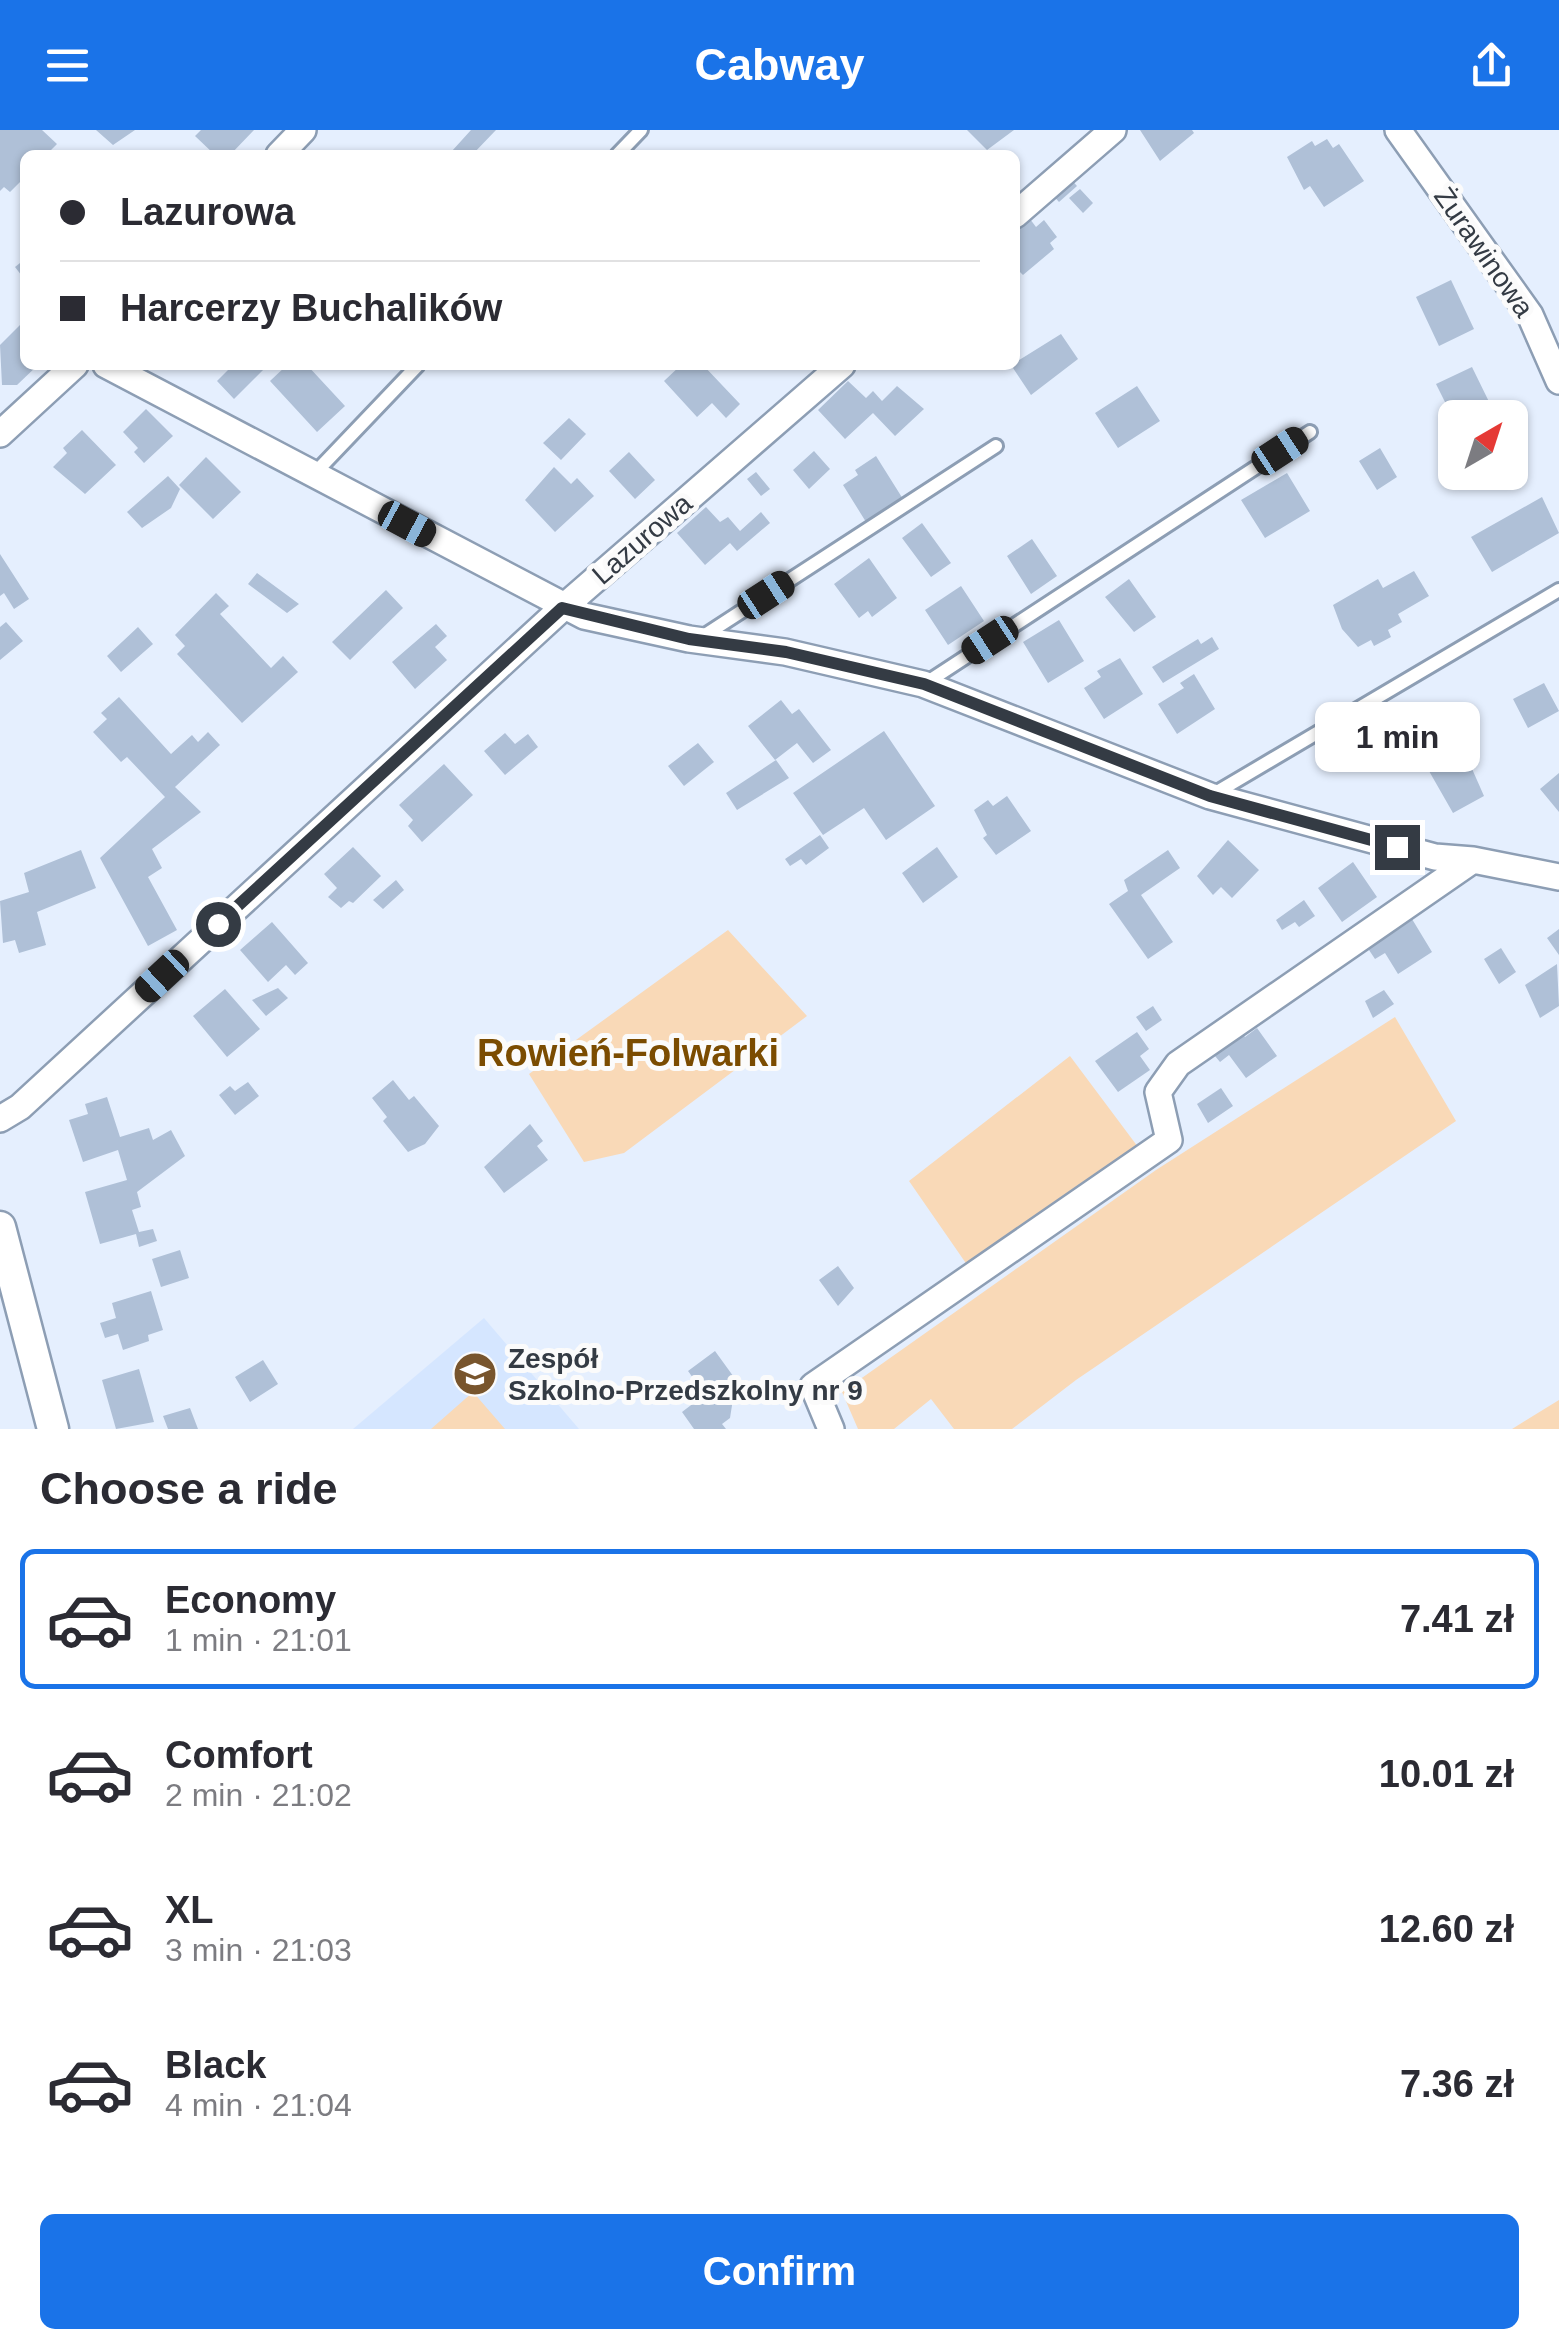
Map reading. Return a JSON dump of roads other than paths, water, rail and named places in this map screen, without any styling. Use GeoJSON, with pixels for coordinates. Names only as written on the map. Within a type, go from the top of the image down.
{"type":"FeatureCollection","features":[{"type":"Feature","properties":{"kind":"street"},"geometry":{"type":"LineString","coordinates":[[284,150],[303,130]]}},
{"type":"Feature","properties":{"kind":"street"},"geometry":{"type":"LineString","coordinates":[[1020,211],[1113,130]]}},
{"type":"Feature","properties":{"kind":"street","name":"Żurawinowa"},"geometry":{"type":"LineString","coordinates":[[1398,130],[1530,315],[1559,381]]}},
{"type":"Feature","properties":{"kind":"street"},"geometry":{"type":"LineString","coordinates":[[0,434],[70,370]]}},
{"type":"Feature","properties":{"kind":"street"},"geometry":{"type":"LineString","coordinates":[[116,370],[562,608],[601,620],[924,684],[1210,796],[1435,857],[1559,877]]}},
{"type":"Feature","properties":{"kind":"street","name":"Lazurowa"},"geometry":{"type":"LineString","coordinates":[[0,1119],[20,1107],[562,608],[836,370]]}},
{"type":"Feature","properties":{"kind":"street"},"geometry":{"type":"LineString","coordinates":[[831,1429],[814,1386],[1169,1140],[1158,1092],[1178,1064],[1472,860]]}},
{"type":"Feature","properties":{"kind":"street"},"geometry":{"type":"LineString","coordinates":[[0,1228],[53,1429]]}},
{"type":"Feature","properties":{"kind":"lane"},"geometry":{"type":"LineString","coordinates":[[622,150],[641,130]]}},
{"type":"Feature","properties":{"kind":"lane"},"geometry":{"type":"LineString","coordinates":[[314,474],[413,370]]}},
{"type":"Feature","properties":{"kind":"lane"},"geometry":{"type":"LineString","coordinates":[[924,684],[1310,432]]}},
{"type":"Feature","properties":{"kind":"lane"},"geometry":{"type":"LineString","coordinates":[[700,638],[996,446]]}},
{"type":"Feature","properties":{"kind":"lane"},"geometry":{"type":"LineString","coordinates":[[1210,796],[1559,590]]}},
{"type":"Feature","properties":{"kind":"place","name":"Zespół Szkolno-Przedszkolny nr 9"},"geometry":{"type":"Point","coordinates":[475,1374]}},
{"type":"Feature","properties":{"kind":"district","name":"Rowień-Folwarki"},"geometry":{"type":"Point","coordinates":[628,1053]}}]}
